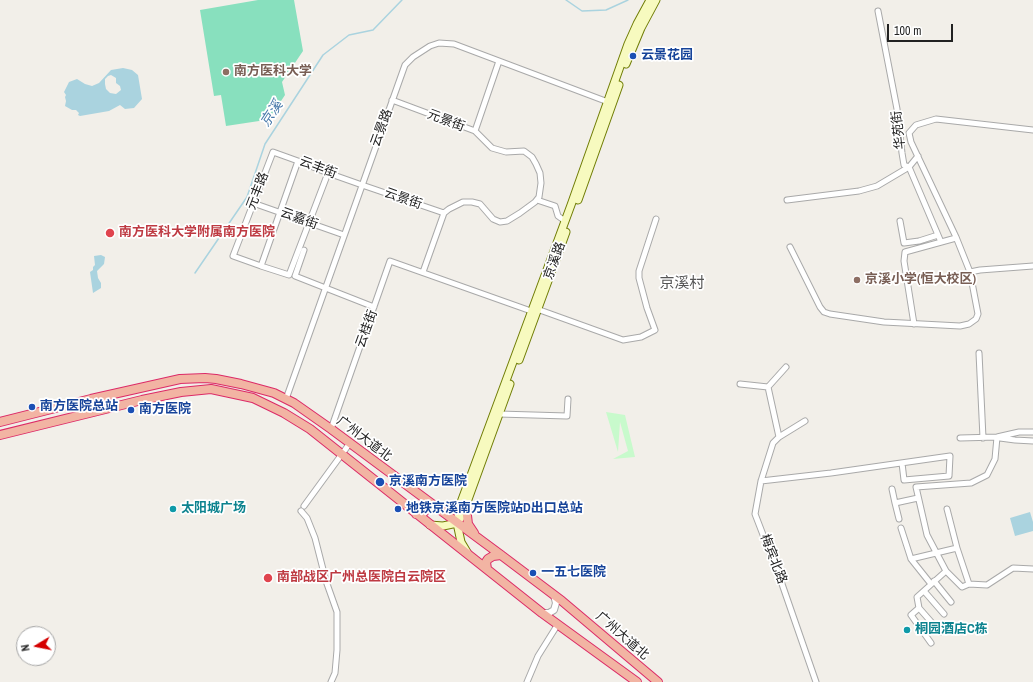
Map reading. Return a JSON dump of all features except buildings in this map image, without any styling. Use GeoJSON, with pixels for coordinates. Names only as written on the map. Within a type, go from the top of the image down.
{"type":"FeatureCollection","features":[{"type":"Feature","properties":{"kind":"highway","name":"广州大道北"},"geometry":{"type":"LineString","coordinates":[[0,422],[180,379],[216,379],[274,393],[286,399],[331,429],[501,555],[554,595],[658,682]]}},
{"type":"Feature","properties":{"kind":"highway","name":"广州大道北"},"geometry":{"type":"LineString","coordinates":[[0,434],[168,394],[211,390],[242,395],[270,405],[301,423],[542,613],[637,682]]}},
{"type":"Feature","properties":{"kind":"highway"},"geometry":{"type":"LineString","coordinates":[[416,514],[424,512],[427,508],[428,502]]}},
{"type":"Feature","properties":{"kind":"highway"},"geometry":{"type":"LineString","coordinates":[[443,512],[463,506],[468,524],[480,540]]}},
{"type":"Feature","properties":{"kind":"highway"},"geometry":{"type":"LineString","coordinates":[[487,569],[486,562],[488,559],[493,556],[501,555]]}},
{"type":"Feature","properties":{"kind":"main road","name":"京溪路"},"geometry":{"type":"LineString","coordinates":[[463,506],[499,414],[565,221],[632,34],[650,0]]}},
{"type":"Feature","properties":{"kind":"main road","name":"京溪路"},"geometry":{"type":"LineString","coordinates":[[471,557],[461,542],[457,522],[534,310],[594,156],[631,51],[656,0]]}},
{"type":"Feature","properties":{"kind":"main road"},"geometry":{"type":"LineString","coordinates":[[430,525],[443,526],[457,522]]}},
{"type":"Feature","properties":{"kind":"street","name":"华苑街"},"geometry":{"type":"LineString","coordinates":[[878,11],[898,108],[904,165],[909,167],[941,242]]}},
{"type":"Feature","properties":{"kind":"street","name":"云景路"},"geometry":{"type":"LineString","coordinates":[[286,399],[392,100],[405,66],[413,57],[430,46],[439,43],[454,44],[608,102]]}},
{"type":"Feature","properties":{"kind":"street","name":"元景街"},"geometry":{"type":"LineString","coordinates":[[392,100],[475,132],[499,61]]}},
{"type":"Feature","properties":{"kind":"street"},"geometry":{"type":"LineString","coordinates":[[790,247],[820,307],[824,312],[872,321],[960,326],[969,324],[978,314],[970,272],[956,238],[911,142],[909,133],[916,125],[933,119],[1033,130]]}},
{"type":"Feature","properties":{"kind":"street"},"geometry":{"type":"LineString","coordinates":[[423,272],[444,213],[448,209],[464,202],[480,204],[493,219],[500,222],[507,221],[539,197],[541,183],[536,164],[532,157],[524,151],[506,152],[492,148],[475,132]]}},
{"type":"Feature","properties":{"kind":"street","name":"云丰街"},"geometry":{"type":"LineString","coordinates":[[273,152],[362,185]]}},
{"type":"Feature","properties":{"kind":"street","name":"元丰路"},"geometry":{"type":"LineString","coordinates":[[261,266],[233,256],[273,152]]}},
{"type":"Feature","properties":{"kind":"street"},"geometry":{"type":"LineString","coordinates":[[787,200],[859,191],[877,186],[909,167],[918,156]]}},
{"type":"Feature","properties":{"kind":"street"},"geometry":{"type":"LineString","coordinates":[[298,161],[261,266],[288,275],[328,172]]}},
{"type":"Feature","properties":{"kind":"street","name":"云景街"},"geometry":{"type":"LineString","coordinates":[[362,185],[444,213]]}},
{"type":"Feature","properties":{"kind":"street"},"geometry":{"type":"LineString","coordinates":[[537,200],[555,206],[558,216],[565,221]]}},
{"type":"Feature","properties":{"kind":"street","name":"云嘉街"},"geometry":{"type":"LineString","coordinates":[[253,203],[344,235]]}},
{"type":"Feature","properties":{"kind":"street","name":"云桂街"},"geometry":{"type":"LineString","coordinates":[[331,429],[390,261],[623,340],[641,337],[655,330],[647,308],[639,278],[639,271],[656,220]]}},
{"type":"Feature","properties":{"kind":"street"},"geometry":{"type":"LineString","coordinates":[[900,220],[904,243],[919,241],[938,235]]}},
{"type":"Feature","properties":{"kind":"street"},"geometry":{"type":"LineString","coordinates":[[914,324],[904,261],[905,252],[956,238]]}},
{"type":"Feature","properties":{"kind":"street"},"geometry":{"type":"LineString","coordinates":[[304,250],[295,276],[374,307]]}},
{"type":"Feature","properties":{"kind":"street"},"geometry":{"type":"LineString","coordinates":[[970,272],[1033,266]]}},
{"type":"Feature","properties":{"kind":"street"},"geometry":{"type":"LineString","coordinates":[[979,353],[983,438]]}},
{"type":"Feature","properties":{"kind":"street"},"geometry":{"type":"LineString","coordinates":[[768,387],[786,367]]}},
{"type":"Feature","properties":{"kind":"street"},"geometry":{"type":"LineString","coordinates":[[740,384],[768,387]]}},
{"type":"Feature","properties":{"kind":"street"},"geometry":{"type":"LineString","coordinates":[[768,387],[779,437],[804,421]]}},
{"type":"Feature","properties":{"kind":"street"},"geometry":{"type":"LineString","coordinates":[[499,414],[567,416],[568,399]]}},
{"type":"Feature","properties":{"kind":"street"},"geometry":{"type":"LineString","coordinates":[[960,438],[997,437],[1019,432],[1033,432]]}},
{"type":"Feature","properties":{"kind":"street","name":"梅宾北路"},"geometry":{"type":"LineString","coordinates":[[779,437],[773,443],[761,481],[755,514],[782,584],[816,682]]}},
{"type":"Feature","properties":{"kind":"street"},"geometry":{"type":"LineString","coordinates":[[997,437],[1033,441]]}},
{"type":"Feature","properties":{"kind":"street"},"geometry":{"type":"LineString","coordinates":[[997,437],[995,458],[987,475],[970,483],[916,487],[927,535],[946,571],[962,587],[969,584],[987,585],[1013,568],[1033,569]]}},
{"type":"Feature","properties":{"kind":"street"},"geometry":{"type":"LineString","coordinates":[[331,682],[335,673],[337,650],[337,612],[326,581],[315,538],[302,508],[350,443]]}},
{"type":"Feature","properties":{"kind":"street"},"geometry":{"type":"LineString","coordinates":[[761,481],[831,474],[902,463],[950,456],[948,476],[904,480],[902,463]]}},
{"type":"Feature","properties":{"kind":"street"},"geometry":{"type":"LineString","coordinates":[[892,489],[899,520]]}},
{"type":"Feature","properties":{"kind":"street"},"geometry":{"type":"LineString","coordinates":[[895,503],[918,498]]}},
{"type":"Feature","properties":{"kind":"street"},"geometry":{"type":"LineString","coordinates":[[947,509],[957,548],[969,584]]}},
{"type":"Feature","properties":{"kind":"street"},"geometry":{"type":"LineString","coordinates":[[901,528],[911,559],[951,602]]}},
{"type":"Feature","properties":{"kind":"street"},"geometry":{"type":"LineString","coordinates":[[911,559],[957,548]]}},
{"type":"Feature","properties":{"kind":"street"},"geometry":{"type":"LineString","coordinates":[[940,632],[919,608],[917,597],[946,571]]}},
{"type":"Feature","properties":{"kind":"street"},"geometry":{"type":"LineString","coordinates":[[924,591],[944,614]]}},
{"type":"Feature","properties":{"kind":"street"},"geometry":{"type":"LineString","coordinates":[[542,613],[548,613],[554,610],[556,603],[554,595]]}},
{"type":"Feature","properties":{"kind":"street"},"geometry":{"type":"LineString","coordinates":[[919,608],[911,616],[931,643]]}},
{"type":"Feature","properties":{"kind":"street"},"geometry":{"type":"LineString","coordinates":[[527,682],[538,656],[558,624]]}},
{"type":"Feature","properties":{"kind":"green space"},"geometry":{"type":"Polygon","coordinates":[[[258,0],[294,0],[303,51],[282,82],[285,95],[273,113],[259,121],[226,126],[221,95],[214,96],[200,10],[258,0]]]}},
{"type":"Feature","properties":{"kind":"green space"},"geometry":{"type":"Polygon","coordinates":[[[606,412],[625,415],[635,457],[613,459],[628,451],[620,422],[618,452],[606,412]]]}},
{"type":"Feature","properties":{"kind":"water"},"geometry":{"type":"Polygon","coordinates":[[[123,68],[132,70],[138,75],[142,99],[134,108],[125,109],[120,105],[109,111],[80,116],[76,110],[72,110],[65,106],[66,95],[64,92],[69,82],[77,79],[92,86],[99,83],[111,70],[123,68]],[[111,75],[105,79],[106,89],[110,93],[116,94],[121,90],[120,86],[116,83],[116,78],[111,75]]]}},
{"type":"Feature","properties":{"kind":"water"},"geometry":{"type":"Polygon","coordinates":[[[101,255],[105,257],[104,264],[97,271],[101,288],[93,293],[90,272],[93,270],[95,265],[94,256],[101,255]]]}},
{"type":"Feature","properties":{"kind":"water"},"geometry":{"type":"Polygon","coordinates":[[[1030,512],[1033,522],[1033,531],[1015,536],[1010,518],[1030,512]]]}},
{"type":"Feature","properties":{"kind":"waterway","name":"京溪"},"geometry":{"type":"LineString","coordinates":[[195,273],[247,197],[265,144],[323,55],[349,35],[373,30],[402,0]]}},
{"type":"Feature","properties":{"kind":"waterway","name":"京溪"},"geometry":{"type":"LineString","coordinates":[[566,0],[582,11],[606,10],[628,0]]}},
{"type":"Feature","properties":{"kind":"place","name":"云景花园"},"geometry":{"type":"Point","coordinates":[633,56]}},
{"type":"Feature","properties":{"kind":"place","name":"南方医科大学"},"geometry":{"type":"Point","coordinates":[226,72]}},
{"type":"Feature","properties":{"kind":"place","name":"南方医科大学附属南方医院"},"geometry":{"type":"Point","coordinates":[110,233]}},
{"type":"Feature","properties":{"kind":"place","name":"京溪小学(恒大校区)"},"geometry":{"type":"Point","coordinates":[857,280]}},
{"type":"Feature","properties":{"kind":"place","name":"南方医院总站"},"geometry":{"type":"Point","coordinates":[32,407]}},
{"type":"Feature","properties":{"kind":"place","name":"南方医院"},"geometry":{"type":"Point","coordinates":[131,410]}},
{"type":"Feature","properties":{"kind":"place","name":"京溪南方医院"},"geometry":{"type":"Point","coordinates":[380,482]}},
{"type":"Feature","properties":{"kind":"place","name":"太阳城广场"},"geometry":{"type":"Point","coordinates":[173,509]}},
{"type":"Feature","properties":{"kind":"place","name":"地铁京溪南方医院站D出口总站"},"geometry":{"type":"Point","coordinates":[398,509]}},
{"type":"Feature","properties":{"kind":"place","name":"一五七医院"},"geometry":{"type":"Point","coordinates":[533,573]}},
{"type":"Feature","properties":{"kind":"place","name":"南部战区广州总医院白云院区"},"geometry":{"type":"Point","coordinates":[268,578]}},
{"type":"Feature","properties":{"kind":"place","name":"桐园酒店C栋"},"geometry":{"type":"Point","coordinates":[907,630]}},
{"type":"Feature","properties":{"kind":"district","name":"京溪村"},"geometry":{"type":"Point","coordinates":[682,284]}}]}
